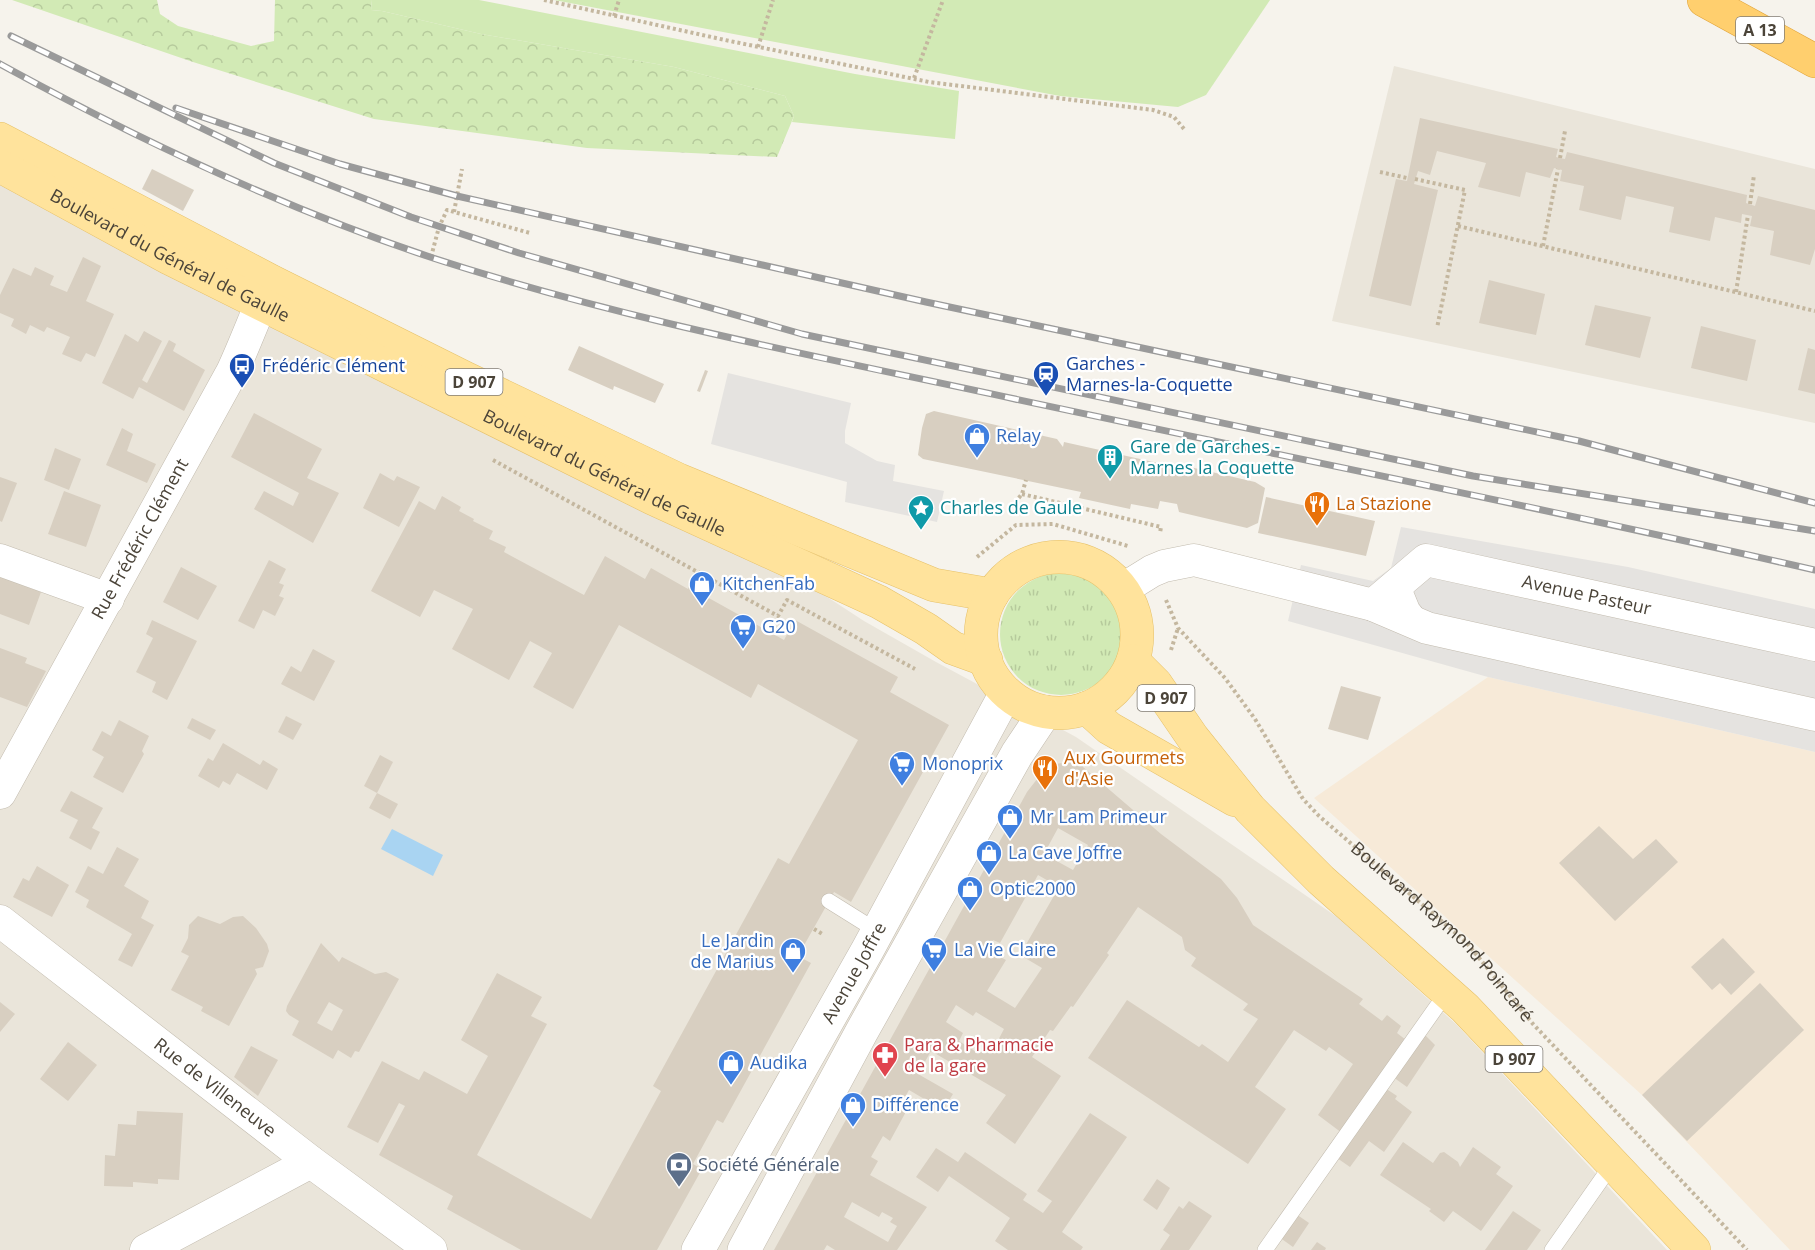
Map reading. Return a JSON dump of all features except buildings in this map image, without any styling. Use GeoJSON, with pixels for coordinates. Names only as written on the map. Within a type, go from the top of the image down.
{"type":"FeatureCollection","features":[{"type":"Feature","properties":{"kind":"highway","name":"A 13"},"geometry":{"type":"LineString","coordinates":[[1704,0],[1815,61]]}},
{"type":"Feature","properties":{"kind":"main road","name":"Boulevard du Général de Gaulle"},"geometry":{"type":"LineString","coordinates":[[0,139],[266,292],[652,498],[879,602],[926,629],[953,648],[986,660]]}},
{"type":"Feature","properties":{"kind":"main road","name":"Boulevard du Général de Gaulle"},"geometry":{"type":"LineString","coordinates":[[0,166],[169,258],[266,292],[465,378],[679,480],[934,585],[992,595]]}},
{"type":"Feature","properties":{"kind":"main road"},"geometry":{"type":"LineString","coordinates":[[1059,556],[1084,560],[1106,572],[1123,589],[1135,612],[1138,637],[1134,662],[1122,681],[1107,698],[1087,708],[1066,713],[1045,712],[1018,701],[1006,693],[994,678],[982,644],[985,610],[1003,580],[1018,568],[1035,560],[1059,556]]}},
{"type":"Feature","properties":{"kind":"main road","name":"D 907"},"geometry":{"type":"LineString","coordinates":[[1134,662],[1156,684],[1193,738],[1250,809]]}},
{"type":"Feature","properties":{"kind":"main road","name":"D 907"},"geometry":{"type":"LineString","coordinates":[[1087,708],[1118,733],[1250,809]]}},
{"type":"Feature","properties":{"kind":"main road","name":"Boulevard Raymond Poincaré"},"geometry":{"type":"LineString","coordinates":[[1250,809],[1321,880],[1465,1008],[1694,1250]]}},
{"type":"Feature","properties":{"kind":"street","name":"Rue Frédéric Clément"},"geometry":{"type":"LineString","coordinates":[[0,793],[232,372],[249,337],[266,292]]}},
{"type":"Feature","properties":{"kind":"street"},"geometry":{"type":"LineString","coordinates":[[0,560],[108,599]]}},
{"type":"Feature","properties":{"kind":"street"},"geometry":{"type":"LineString","coordinates":[[1123,589],[1164,566],[1194,560],[1373,604],[1427,628],[1815,715]]}},
{"type":"Feature","properties":{"kind":"street","name":"Avenue Pasteur"},"geometry":{"type":"LineString","coordinates":[[1373,604],[1426,560],[1815,645]]}},
{"type":"Feature","properties":{"kind":"street","name":"Avenue Joffre"},"geometry":{"type":"LineString","coordinates":[[698,1250],[878,931],[1006,693]]}},
{"type":"Feature","properties":{"kind":"street","name":"Avenue Joffre"},"geometry":{"type":"LineString","coordinates":[[744,1250],[861,1033],[1017,754],[1045,712]]}},
{"type":"Feature","properties":{"kind":"street","name":"Rue de Villeneuve"},"geometry":{"type":"LineString","coordinates":[[0,921],[311,1162],[431,1250]]}},
{"type":"Feature","properties":{"kind":"street"},"geometry":{"type":"LineString","coordinates":[[146,1250],[311,1162]]}},
{"type":"Feature","properties":{"kind":"lane"},"geometry":{"type":"LineString","coordinates":[[1401,581],[1412,608],[1427,628]]}},
{"type":"Feature","properties":{"kind":"lane"},"geometry":{"type":"LineString","coordinates":[[829,901],[878,931]]}},
{"type":"Feature","properties":{"kind":"lane"},"geometry":{"type":"LineString","coordinates":[[1265,1250],[1447,992]]}},
{"type":"Feature","properties":{"kind":"lane"},"geometry":{"type":"LineString","coordinates":[[1552,1250],[1613,1163]]}},
{"type":"Feature","properties":{"kind":"path"},"geometry":{"type":"LineString","coordinates":[[544,0],[758,47],[914,78],[1153,111],[1174,117],[1184,129]]}},
{"type":"Feature","properties":{"kind":"path"},"geometry":{"type":"LineString","coordinates":[[614,16],[619,0]]}},
{"type":"Feature","properties":{"kind":"path"},"geometry":{"type":"LineString","coordinates":[[758,47],[773,0]]}},
{"type":"Feature","properties":{"kind":"path"},"geometry":{"type":"LineString","coordinates":[[914,78],[943,0]]}},
{"type":"Feature","properties":{"kind":"path"},"geometry":{"type":"LineString","coordinates":[[1560,158],[1565,131]]}},
{"type":"Feature","properties":{"kind":"path"},"geometry":{"type":"LineString","coordinates":[[454,212],[462,169]]}},
{"type":"Feature","properties":{"kind":"path"},"geometry":{"type":"LineString","coordinates":[[1543,246],[1558,169]]}},
{"type":"Feature","properties":{"kind":"path"},"geometry":{"type":"LineString","coordinates":[[1380,172],[1407,178]]}},
{"type":"Feature","properties":{"kind":"path"},"geometry":{"type":"LineString","coordinates":[[1750,204],[1754,175]]}},
{"type":"Feature","properties":{"kind":"path"},"geometry":{"type":"LineString","coordinates":[[1415,179],[1465,190],[1437,328]]}},
{"type":"Feature","properties":{"kind":"path"},"geometry":{"type":"LineString","coordinates":[[431,257],[439,226],[447,210],[530,233]]}},
{"type":"Feature","properties":{"kind":"path"},"geometry":{"type":"LineString","coordinates":[[1736,292],[1748,215]]}},
{"type":"Feature","properties":{"kind":"path"},"geometry":{"type":"LineString","coordinates":[[1458,226],[1815,311]]}},
{"type":"Feature","properties":{"kind":"path"},"geometry":{"type":"LineString","coordinates":[[488,457],[778,616],[787,600],[915,669]]}},
{"type":"Feature","properties":{"kind":"path"},"geometry":{"type":"LineString","coordinates":[[1011,507],[1022,494],[1026,480]]}},
{"type":"Feature","properties":{"kind":"path"},"geometry":{"type":"LineString","coordinates":[[1022,494],[1161,527],[1159,538]]}},
{"type":"Feature","properties":{"kind":"path"},"geometry":{"type":"LineString","coordinates":[[971,562],[1016,525],[1053,524],[1135,548]]}},
{"type":"Feature","properties":{"kind":"path","name":"Boulevard Raymond Poincaré"},"geometry":{"type":"LineString","coordinates":[[1163,592],[1178,628],[1225,678],[1255,719],[1303,799],[1318,816],[1466,942],[1533,1023],[1747,1250]]}},
{"type":"Feature","properties":{"kind":"path"},"geometry":{"type":"LineString","coordinates":[[814,929],[824,935]]}},
{"type":"Feature","properties":{"kind":"shaded area"},"geometry":{"type":"Polygon","coordinates":[[[1394,66],[1815,169],[1815,423],[1332,321],[1394,66]]]}},
{"type":"Feature","properties":{"kind":"shaded area"},"geometry":{"type":"Polygon","coordinates":[[[0,157],[778,565],[864,621],[1076,737],[1337,917],[1457,1025],[1667,1250],[0,1250],[0,157]]]}},
{"type":"Feature","properties":{"kind":"shaded area"},"geometry":{"type":"Polygon","coordinates":[[[728,373],[851,403],[845,443],[877,461],[895,465],[893,481],[944,491],[937,522],[845,502],[847,482],[711,444],[728,373]]]}},
{"type":"Feature","properties":{"kind":"shaded area"},"geometry":{"type":"Polygon","coordinates":[[[1401,527],[1628,567],[1815,609],[1815,752],[1488,677],[1288,621],[1301,565],[1373,581],[1391,568],[1401,527]]]}},
{"type":"Feature","properties":{"kind":"shaded area"},"geometry":{"type":"Polygon","coordinates":[[[1488,677],[1815,752],[1815,1250],[1790,1250],[1642,1095],[1314,798],[1488,677]]]}},
{"type":"Feature","properties":{"kind":"green space"},"geometry":{"type":"Polygon","coordinates":[[[12,0],[157,0],[160,14],[178,26],[251,46],[274,41],[275,0],[372,0],[371,10],[481,34],[674,67],[785,96],[794,116],[777,157],[587,148],[374,119],[193,62],[12,0]]]}},
{"type":"Feature","properties":{"kind":"green space"},"geometry":{"type":"Polygon","coordinates":[[[372,0],[479,0],[855,74],[959,91],[955,139],[792,122],[794,116],[785,96],[674,67],[481,34],[371,10],[372,0]]]}},
{"type":"Feature","properties":{"kind":"green space"},"geometry":{"type":"Polygon","coordinates":[[[554,0],[1270,0],[1206,95],[1178,107],[1060,96],[554,0]]]}},
{"type":"Feature","properties":{"kind":"green space"},"geometry":{"type":"Polygon","coordinates":[[[1061,573],[1084,578],[1095,583],[1104,591],[1112,600],[1117,611],[1122,634],[1117,657],[1112,668],[1104,677],[1095,685],[1084,690],[1061,695],[1038,690],[1027,685],[1018,677],[1010,668],[1005,657],[1000,634],[1005,611],[1010,600],[1018,591],[1027,583],[1038,578],[1061,573]]]}},
{"type":"Feature","properties":{"kind":"water"},"geometry":{"type":"Polygon","coordinates":[[[392,829],[443,855],[433,876],[381,849],[392,829]]]}},
{"type":"Feature","properties":{"kind":"railway"},"geometry":{"type":"LineString","coordinates":[[11,36],[274,163],[411,217],[519,253],[802,334],[1473,476],[1815,531]]}},
{"type":"Feature","properties":{"kind":"railway"},"geometry":{"type":"LineString","coordinates":[[0,64],[159,146],[267,195],[377,238],[505,280],[722,336],[1815,570]]}},
{"type":"Feature","properties":{"kind":"railway"},"geometry":{"type":"LineString","coordinates":[[176,108],[340,164],[457,196],[926,302],[1579,441],[1815,503]]}},
{"type":"Feature","properties":{"kind":"place","name":"Frédéric Clément"},"geometry":{"type":"Point","coordinates":[242,389]}},
{"type":"Feature","properties":{"kind":"place","name":"Garches - Marnes-la-Coquette"},"geometry":{"type":"Point","coordinates":[1046,397]}},
{"type":"Feature","properties":{"kind":"place","name":"Relay"},"geometry":{"type":"Point","coordinates":[977,459]}},
{"type":"Feature","properties":{"kind":"place","name":"Gare de Garches - Marnes la Coquette"},"geometry":{"type":"Point","coordinates":[1110,480]}},
{"type":"Feature","properties":{"kind":"place","name":"La Stazione"},"geometry":{"type":"Point","coordinates":[1317,527]}},
{"type":"Feature","properties":{"kind":"place","name":"Charles de Gaule"},"geometry":{"type":"Point","coordinates":[921,531]}},
{"type":"Feature","properties":{"kind":"place","name":"KitchenFab"},"geometry":{"type":"Point","coordinates":[702,607]}},
{"type":"Feature","properties":{"kind":"place","name":"G20"},"geometry":{"type":"Point","coordinates":[743,650]}},
{"type":"Feature","properties":{"kind":"place","name":"Monoprix"},"geometry":{"type":"Point","coordinates":[902,787]}},
{"type":"Feature","properties":{"kind":"place","name":"Aux Gourmets d'Asie"},"geometry":{"type":"Point","coordinates":[1045,791]}},
{"type":"Feature","properties":{"kind":"place","name":"Mr Lam Primeur"},"geometry":{"type":"Point","coordinates":[1010,840]}},
{"type":"Feature","properties":{"kind":"place","name":"La Cave Joffre"},"geometry":{"type":"Point","coordinates":[989,876]}},
{"type":"Feature","properties":{"kind":"place","name":"Optic2000"},"geometry":{"type":"Point","coordinates":[970,912]}},
{"type":"Feature","properties":{"kind":"place","name":"La Vie Claire"},"geometry":{"type":"Point","coordinates":[934,973]}},
{"type":"Feature","properties":{"kind":"place","name":"Le Jardin de Marius"},"geometry":{"type":"Point","coordinates":[793,974]}},
{"type":"Feature","properties":{"kind":"place","name":"Para & Pharmacie de la gare"},"geometry":{"type":"Point","coordinates":[885,1078]}},
{"type":"Feature","properties":{"kind":"place","name":"Audika"},"geometry":{"type":"Point","coordinates":[731,1086]}},
{"type":"Feature","properties":{"kind":"place","name":"Différence"},"geometry":{"type":"Point","coordinates":[853,1128]}},
{"type":"Feature","properties":{"kind":"place","name":"Société Générale"},"geometry":{"type":"Point","coordinates":[679,1188]}}]}
